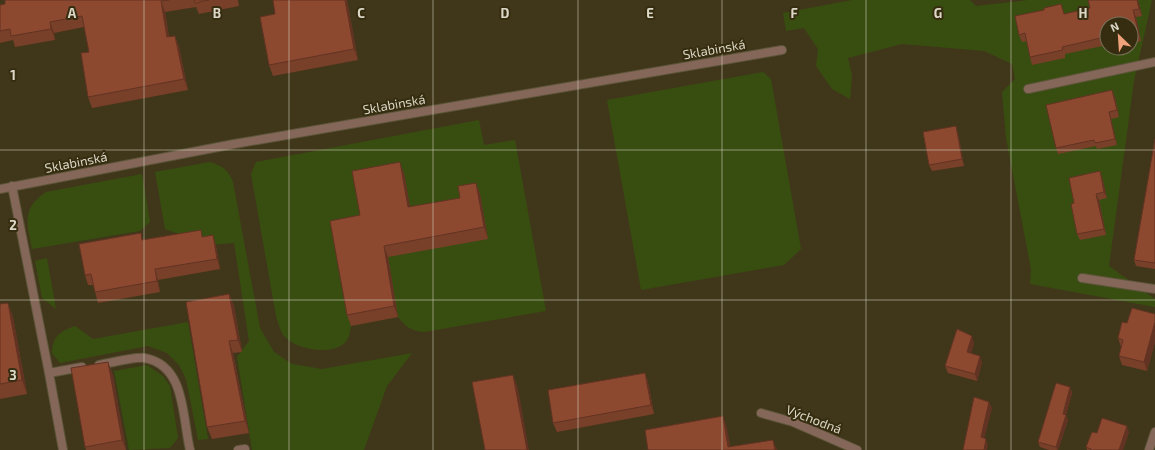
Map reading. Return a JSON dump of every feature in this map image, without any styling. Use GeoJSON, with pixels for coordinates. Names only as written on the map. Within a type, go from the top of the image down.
{"type":"FeatureCollection","features":[{"type":"Feature","properties":{"kind":"street","name":"Sklabinská"},"geometry":{"type":"LineString","coordinates":[[0,189],[234,144],[782,50]]}},
{"type":"Feature","properties":{"kind":"street"},"geometry":{"type":"LineString","coordinates":[[1028,89],[1155,62]]}},
{"type":"Feature","properties":{"kind":"street"},"geometry":{"type":"LineString","coordinates":[[12,186],[64,450]]}},
{"type":"Feature","properties":{"kind":"street"},"geometry":{"type":"LineString","coordinates":[[1082,278],[1155,289]]}},
{"type":"Feature","properties":{"kind":"street"},"geometry":{"type":"LineString","coordinates":[[49,373],[144,357],[167,368],[178,388],[190,450]]}},
{"type":"Feature","properties":{"kind":"street","name":"Východná"},"geometry":{"type":"LineString","coordinates":[[761,413],[793,422],[858,450]]}},
{"type":"Feature","properties":{"kind":"street"},"geometry":{"type":"LineString","coordinates":[[1149,450],[1155,432]]}},
{"type":"Feature","properties":{"kind":"green space"},"geometry":{"type":"Polygon","coordinates":[[[852,0],[970,0],[976,6],[1028,0],[1152,0],[1134,81],[1109,266],[1155,299],[1155,307],[1030,284],[1031,269],[1006,138],[1002,92],[1015,79],[1012,64],[984,51],[902,44],[848,58],[852,75],[850,99],[832,89],[816,66],[818,49],[804,28],[786,31],[783,13],[852,0]]]}},
{"type":"Feature","properties":{"kind":"green space"},"geometry":{"type":"Polygon","coordinates":[[[763,72],[771,79],[801,249],[784,265],[641,290],[607,100],[763,72]]]}},
{"type":"Feature","properties":{"kind":"green space"},"geometry":{"type":"Polygon","coordinates":[[[479,120],[484,145],[515,140],[546,311],[424,332],[416,331],[410,328],[398,317],[351,326],[349,337],[346,341],[342,345],[329,350],[303,347],[289,341],[284,336],[276,316],[251,174],[256,162],[479,120]]]}},
{"type":"Feature","properties":{"kind":"green space"},"geometry":{"type":"Polygon","coordinates":[[[210,162],[224,169],[229,174],[233,182],[260,328],[274,352],[292,364],[322,369],[412,353],[387,386],[364,450],[252,450],[237,357],[249,341],[234,243],[210,245],[165,229],[155,172],[210,162]]]}},
{"type":"Feature","properties":{"kind":"green space"},"geometry":{"type":"Polygon","coordinates":[[[142,174],[150,222],[140,231],[32,249],[28,224],[29,211],[38,198],[46,192],[142,174]]]}},
{"type":"Feature","properties":{"kind":"green space"},"geometry":{"type":"Polygon","coordinates":[[[47,258],[56,309],[42,298],[35,261],[47,258]]]}},
{"type":"Feature","properties":{"kind":"green space"},"geometry":{"type":"Polygon","coordinates":[[[188,322],[208,439],[198,440],[186,379],[179,365],[167,353],[148,346],[60,363],[52,353],[55,339],[58,335],[75,326],[93,339],[188,322]]]}},
{"type":"Feature","properties":{"kind":"green space"},"geometry":{"type":"Polygon","coordinates":[[[147,365],[163,376],[170,386],[178,438],[170,448],[129,450],[114,371],[147,365]]]}},
{"type":"Feature","properties":{"kind":"building"},"geometry":{"type":"Polygon","coordinates":[[[5,0],[169,0],[161,1],[167,37],[175,36],[184,79],[88,97],[81,53],[89,52],[82,16],[50,22],[51,29],[11,36],[10,29],[0,31],[0,5],[5,4],[5,0]]]}},
{"type":"Feature","properties":{"kind":"building"},"geometry":{"type":"Polygon","coordinates":[[[194,0],[209,0],[195,3],[194,0]]]}},
{"type":"Feature","properties":{"kind":"building"},"geometry":{"type":"Polygon","coordinates":[[[273,0],[345,0],[354,49],[269,65],[260,17],[275,14],[273,0]]]}},
{"type":"Feature","properties":{"kind":"building"},"geometry":{"type":"Polygon","coordinates":[[[1088,0],[1137,0],[1139,9],[1133,10],[1134,16],[1099,16],[1099,38],[1062,47],[1063,50],[1030,57],[1025,33],[1019,35],[1015,16],[1044,10],[1044,8],[1061,4],[1064,14],[1090,8],[1088,0]]]}},
{"type":"Feature","properties":{"kind":"building"},"geometry":{"type":"Polygon","coordinates":[[[1112,90],[1117,110],[1109,112],[1115,139],[1095,143],[1094,140],[1056,148],[1046,105],[1112,90]]]}},
{"type":"Feature","properties":{"kind":"building"},"geometry":{"type":"Polygon","coordinates":[[[956,126],[962,159],[929,165],[923,132],[956,126]]]}},
{"type":"Feature","properties":{"kind":"building"},"geometry":{"type":"Polygon","coordinates":[[[1155,139],[1155,263],[1134,260],[1155,139]]]}},
{"type":"Feature","properties":{"kind":"building"},"geometry":{"type":"Polygon","coordinates":[[[400,162],[408,207],[460,198],[458,186],[476,183],[484,227],[384,246],[394,306],[347,315],[330,221],[360,215],[352,171],[400,162]]]}},
{"type":"Feature","properties":{"kind":"building"},"geometry":{"type":"Polygon","coordinates":[[[1100,171],[1104,192],[1096,194],[1104,229],[1077,234],[1071,204],[1074,203],[1069,178],[1100,171]]]}},
{"type":"Feature","properties":{"kind":"building"},"geometry":{"type":"Polygon","coordinates":[[[201,230],[202,237],[213,235],[217,259],[155,269],[157,281],[95,292],[91,274],[85,275],[79,244],[141,233],[142,240],[201,230]]]}},
{"type":"Feature","properties":{"kind":"building"},"geometry":{"type":"Polygon","coordinates":[[[229,294],[238,340],[229,341],[245,421],[207,427],[186,302],[229,294]]]}},
{"type":"Feature","properties":{"kind":"building"},"geometry":{"type":"Polygon","coordinates":[[[8,303],[22,380],[0,384],[0,304],[8,303]]]}},
{"type":"Feature","properties":{"kind":"building"},"geometry":{"type":"Polygon","coordinates":[[[1132,308],[1155,314],[1155,322],[1144,362],[1119,356],[1123,340],[1118,338],[1122,322],[1127,323],[1132,308]]]}},
{"type":"Feature","properties":{"kind":"building"},"geometry":{"type":"Polygon","coordinates":[[[957,329],[972,336],[967,352],[980,356],[975,374],[945,366],[957,329]]]}},
{"type":"Feature","properties":{"kind":"building"},"geometry":{"type":"Polygon","coordinates":[[[108,362],[122,440],[85,447],[71,368],[108,362]]]}},
{"type":"Feature","properties":{"kind":"building"},"geometry":{"type":"Polygon","coordinates":[[[645,373],[651,405],[553,423],[548,390],[645,373]]]}},
{"type":"Feature","properties":{"kind":"building"},"geometry":{"type":"Polygon","coordinates":[[[513,375],[527,450],[485,450],[472,382],[513,375]]]}},
{"type":"Feature","properties":{"kind":"building"},"geometry":{"type":"Polygon","coordinates":[[[1056,383],[1070,387],[1063,414],[1066,415],[1056,447],[1038,442],[1056,383]]]}},
{"type":"Feature","properties":{"kind":"building"},"geometry":{"type":"Polygon","coordinates":[[[974,397],[989,402],[981,437],[986,439],[984,450],[963,450],[974,397]]]}},
{"type":"Feature","properties":{"kind":"building"},"geometry":{"type":"Polygon","coordinates":[[[723,416],[728,447],[773,440],[775,450],[648,450],[645,430],[723,416]]]}},
{"type":"Feature","properties":{"kind":"building"},"geometry":{"type":"Polygon","coordinates":[[[1102,418],[1127,426],[1119,450],[1091,450],[1086,447],[1092,432],[1097,433],[1102,418]]]}}]}
